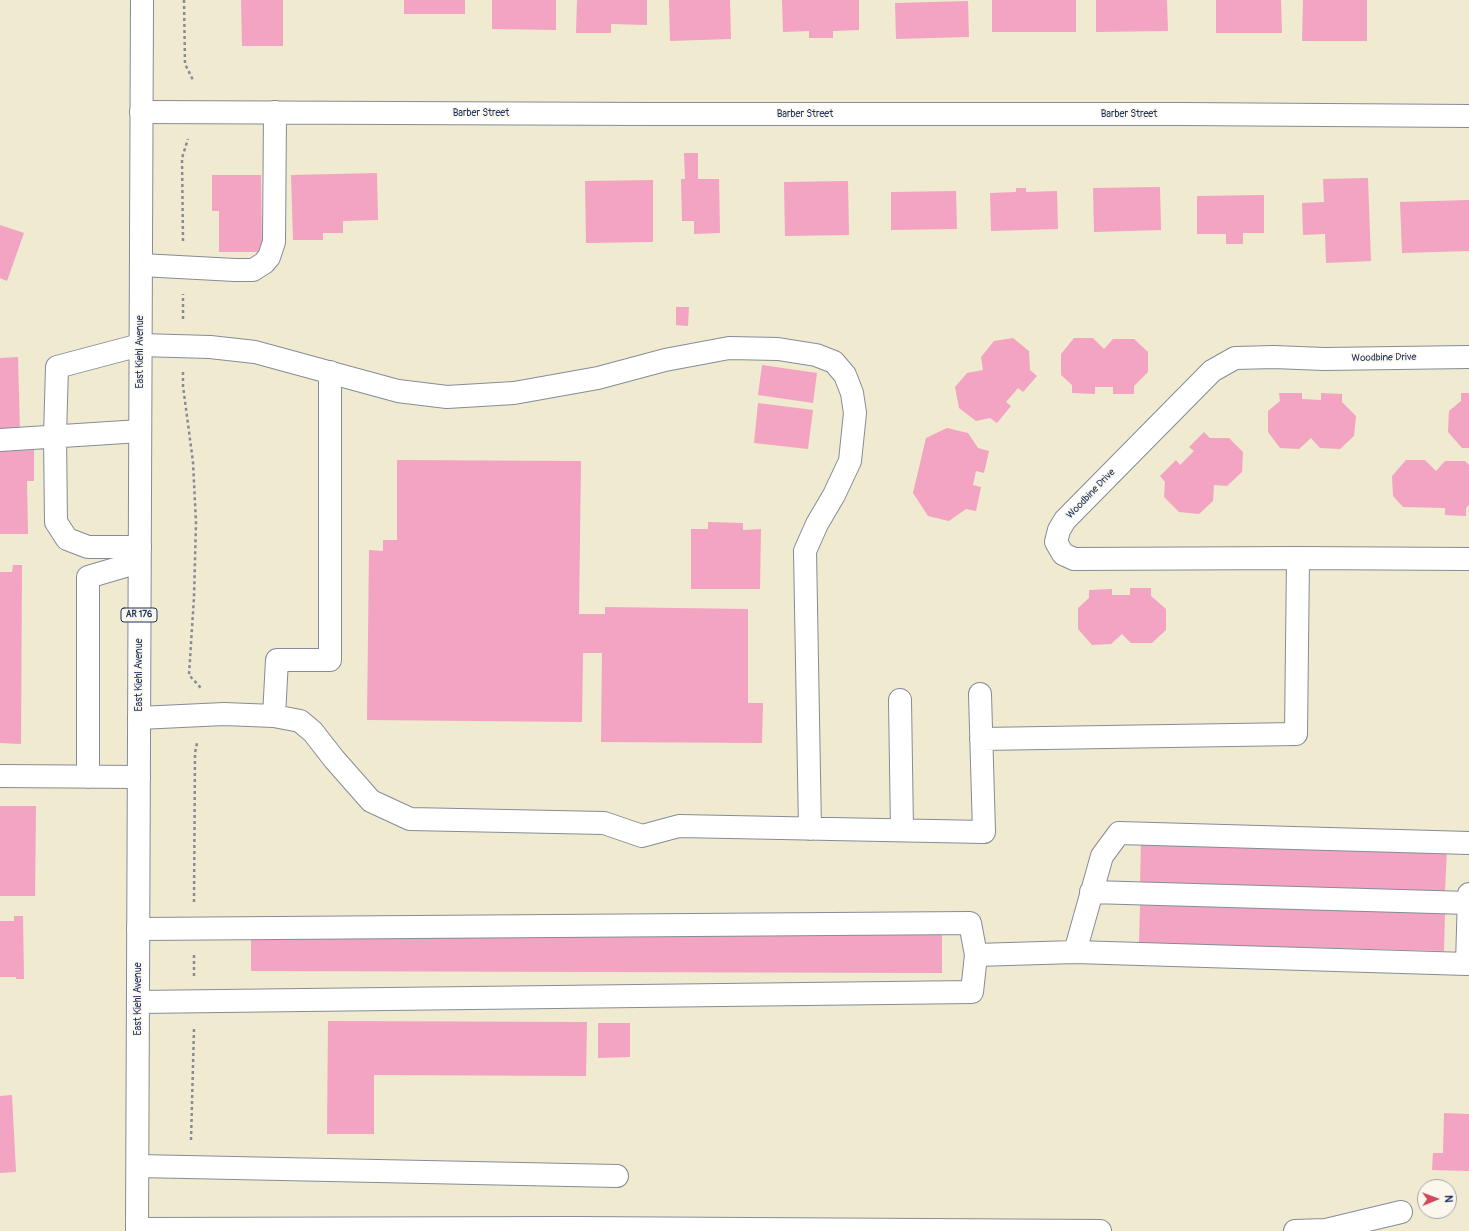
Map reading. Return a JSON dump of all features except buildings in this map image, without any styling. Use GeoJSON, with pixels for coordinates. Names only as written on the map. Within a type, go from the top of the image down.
{"type":"FeatureCollection","features":[{"type":"Feature","properties":{"kind":"street","name":"East Kiehl Avenue"},"geometry":{"type":"LineString","coordinates":[[137,1230],[142,0]]}},
{"type":"Feature","properties":{"kind":"street","name":"Barber Street"},"geometry":{"type":"LineString","coordinates":[[141,112],[1469,116]]}},
{"type":"Feature","properties":{"kind":"street"},"geometry":{"type":"LineString","coordinates":[[141,265],[253,270],[264,263],[269,257],[274,242],[275,112]]}},
{"type":"Feature","properties":{"kind":"street"},"geometry":{"type":"LineString","coordinates":[[139,554],[88,547],[67,540],[56,522],[55,436],[57,367],[140,345],[210,346],[255,352],[398,391],[446,398],[514,393],[598,378],[665,360],[729,348],[778,349],[816,355],[834,362],[845,375],[852,393],[855,413],[850,461],[834,495],[817,524],[805,551],[810,829]]}},
{"type":"Feature","properties":{"kind":"street","name":"Woodbine Drive"},"geometry":{"type":"LineString","coordinates":[[1469,357],[1324,359],[1274,356],[1235,358],[1212,371],[1065,520],[1059,530],[1056,542],[1063,554],[1074,559],[1469,559]]}},
{"type":"Feature","properties":{"kind":"street"},"geometry":{"type":"LineString","coordinates":[[274,716],[277,660],[330,660],[330,372]]}},
{"type":"Feature","properties":{"kind":"street"},"geometry":{"type":"LineString","coordinates":[[0,440],[140,430]]}},
{"type":"Feature","properties":{"kind":"street"},"geometry":{"type":"LineString","coordinates":[[88,777],[88,577],[139,554]]}},
{"type":"Feature","properties":{"kind":"street"},"geometry":{"type":"LineString","coordinates":[[981,739],[1296,734],[1298,558]]}},
{"type":"Feature","properties":{"kind":"street"},"geometry":{"type":"LineString","coordinates":[[139,718],[224,714],[274,716],[300,721],[313,732],[334,759],[371,801],[410,819],[604,823],[642,836],[679,826],[984,832],[980,694]]}},
{"type":"Feature","properties":{"kind":"street"},"geometry":{"type":"LineString","coordinates":[[900,700],[902,830]]}},
{"type":"Feature","properties":{"kind":"street"},"geometry":{"type":"LineString","coordinates":[[0,776],[139,777]]}},
{"type":"Feature","properties":{"kind":"street"},"geometry":{"type":"LineString","coordinates":[[1075,952],[1102,856],[1119,833],[1469,843]]}},
{"type":"Feature","properties":{"kind":"street"},"geometry":{"type":"LineString","coordinates":[[1091,892],[1469,902]]}},
{"type":"Feature","properties":{"kind":"street"},"geometry":{"type":"LineString","coordinates":[[976,955],[1075,952],[1467,964],[1469,894]]}},
{"type":"Feature","properties":{"kind":"street"},"geometry":{"type":"LineString","coordinates":[[138,929],[970,923],[976,955],[972,992],[138,1002]]}},
{"type":"Feature","properties":{"kind":"street"},"geometry":{"type":"LineString","coordinates":[[138,1166],[617,1176]]}},
{"type":"Feature","properties":{"kind":"street"},"geometry":{"type":"LineString","coordinates":[[1295,1231],[1326,1230],[1401,1212]]}},
{"type":"Feature","properties":{"kind":"street"},"geometry":{"type":"LineString","coordinates":[[137,1230],[572,1228],[1100,1231]]}},
{"type":"Feature","properties":{"kind":"path"},"geometry":{"type":"LineString","coordinates":[[184,0],[185,64],[193,80]]}},
{"type":"Feature","properties":{"kind":"path"},"geometry":{"type":"LineString","coordinates":[[189,137],[186,142],[182,158],[183,386],[193,462],[196,523],[194,597],[189,675],[224,714]]}},
{"type":"Feature","properties":{"kind":"path"},"geometry":{"type":"LineString","coordinates":[[187,1168],[190,1148],[194,1002],[195,753],[196,743],[202,741]]}}]}
